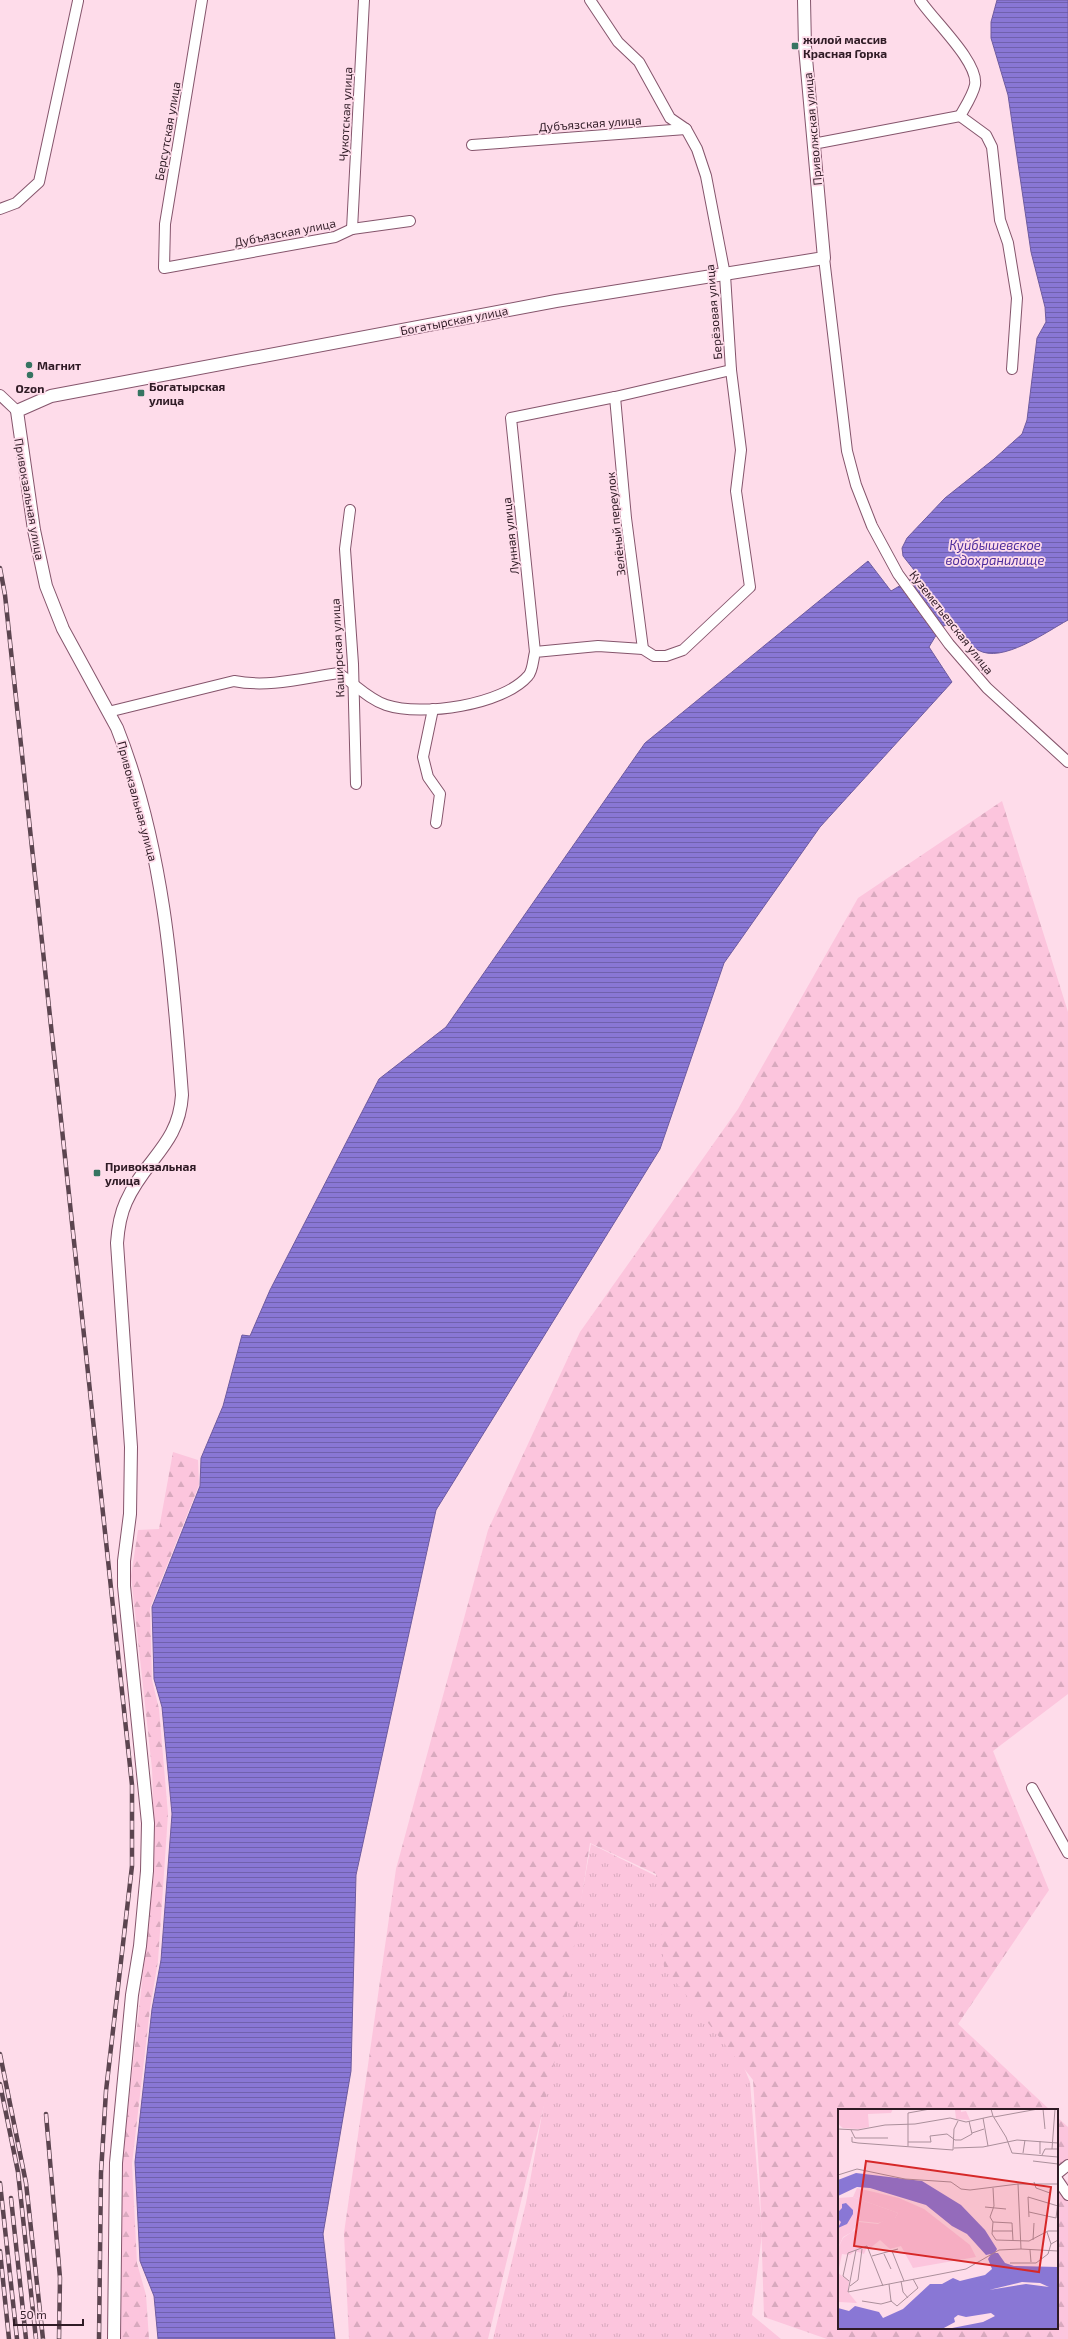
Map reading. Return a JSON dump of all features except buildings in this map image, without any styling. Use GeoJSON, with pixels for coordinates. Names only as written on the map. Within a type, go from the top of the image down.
{"type":"FeatureCollection","features":[{"type":"Feature","properties":{"kind":"main road","name":"Приволжская улица"},"geometry":{"type":"LineString","coordinates":[[804,0],[805,47],[824,258]]}},
{"type":"Feature","properties":{"kind":"main road","name":"Богатырская улица"},"geometry":{"type":"LineString","coordinates":[[17,410],[51,396],[556,301],[824,258]]}},
{"type":"Feature","properties":{"kind":"main road","name":"Привокзальная улица"},"geometry":{"type":"LineString","coordinates":[[17,410],[34,530],[46,586],[63,629],[117,728],[132,770],[158,879],[169,948],[182,1095],[181,1113],[176,1128],[143,1173],[126,1202],[120,1220],[117,1244],[131,1447],[130,1514],[124,1562],[124,1586],[148,1823],[147,1871],[140,1946],[132,1995],[116,2163],[114,2339]]}},
{"type":"Feature","properties":{"kind":"street","name":"Берсутская улица"},"geometry":{"type":"LineString","coordinates":[[164,268],[165,224],[202,0]]}},
{"type":"Feature","properties":{"kind":"street","name":"Чукотская улица"},"geometry":{"type":"LineString","coordinates":[[352,229],[364,0]]}},
{"type":"Feature","properties":{"kind":"street","name":"Берёзовая улица"},"geometry":{"type":"LineString","coordinates":[[590,0],[618,42],[639,62],[670,118],[686,129],[697,149],[706,176],[725,275],[731,370],[741,450],[736,491],[750,587],[683,650],[666,656],[654,656],[643,649]]}},
{"type":"Feature","properties":{"kind":"street"},"geometry":{"type":"LineString","coordinates":[[920,0],[954,40],[973,72],[975,84],[960,116]]}},
{"type":"Feature","properties":{"kind":"street"},"geometry":{"type":"LineString","coordinates":[[0,209],[16,203],[39,182],[78,1]]}},
{"type":"Feature","properties":{"kind":"street"},"geometry":{"type":"LineString","coordinates":[[813,144],[960,116],[986,135],[992,147],[1000,220],[1008,243],[1017,298],[1012,369]]}},
{"type":"Feature","properties":{"kind":"street","name":"Дубъязская улица"},"geometry":{"type":"LineString","coordinates":[[472,145],[686,129]]}},
{"type":"Feature","properties":{"kind":"street","name":"Дубъязская улица"},"geometry":{"type":"LineString","coordinates":[[164,268],[335,237],[352,229],[410,221]]}},
{"type":"Feature","properties":{"kind":"street","name":"Куземетьевская улица"},"geometry":{"type":"LineString","coordinates":[[824,258],[847,452],[856,485],[872,526],[898,574],[949,644],[987,688],[1068,762]]}},
{"type":"Feature","properties":{"kind":"street"},"geometry":{"type":"LineString","coordinates":[[615,397],[731,370]]}},
{"type":"Feature","properties":{"kind":"street"},"geometry":{"type":"LineString","coordinates":[[0,395],[17,410]]}},
{"type":"Feature","properties":{"kind":"street","name":"Лунная улица"},"geometry":{"type":"LineString","coordinates":[[108,712],[234,681],[246,684],[273,683],[338,673],[352,681],[371,698],[386,705],[406,709],[433,709],[482,703],[520,684],[530,674],[535,652],[511,418],[615,397]]}},
{"type":"Feature","properties":{"kind":"street","name":"Зелёный переулок"},"geometry":{"type":"LineString","coordinates":[[615,397],[626,518],[643,649]]}},
{"type":"Feature","properties":{"kind":"street","name":"Каширская улица"},"geometry":{"type":"LineString","coordinates":[[350,510],[345,549],[353,664],[352,681],[356,784]]}},
{"type":"Feature","properties":{"kind":"street"},"geometry":{"type":"LineString","coordinates":[[535,652],[598,646],[643,649]]}},
{"type":"Feature","properties":{"kind":"street"},"geometry":{"type":"LineString","coordinates":[[433,709],[424,757],[428,777],[440,794],[436,823]]}},
{"type":"Feature","properties":{"kind":"street"},"geometry":{"type":"LineString","coordinates":[[1032,1788],[1068,1853]]}},
{"type":"Feature","properties":{"kind":"street"},"geometry":{"type":"LineString","coordinates":[[1058,2173],[1068,2165]]}},
{"type":"Feature","properties":{"kind":"street"},"geometry":{"type":"LineString","coordinates":[[1058,2180],[1068,2195]]}},
{"type":"Feature","properties":{"kind":"green space"},"geometry":{"type":"Polygon","coordinates":[[[1002,801],[1068,1012],[1068,1694],[993,1751],[1049,1890],[958,2024],[1049,2109],[838,2109],[838,2329],[1058,2329],[1058,2173],[1068,2182],[1068,2339],[827,2339],[764,2317],[760,2187],[753,2080],[664,1967],[656,1874],[590,1843],[560,2039],[488,2339],[349,2339],[344,2233],[396,1869],[488,1530],[580,1332],[738,1109],[858,898],[1002,801]]]}},
{"type":"Feature","properties":{"kind":"green space"},"geometry":{"type":"Polygon","coordinates":[[[173,1452],[198,1460],[199,1485],[150,1608],[152,1680],[159,1709],[168,1814],[158,1961],[150,2009],[132,2164],[137,2263],[146,2295],[149,2339],[121,2339],[122,2163],[154,1874],[152,1769],[131,1576],[138,1530],[159,1529],[173,1452]]]}},
{"type":"Feature","properties":{"kind":"green space"},"geometry":{"type":"Polygon","coordinates":[[[591,1844],[656,1876],[667,1921],[695,1948],[750,2082],[762,2234],[752,2315],[781,2339],[493,2339],[526,2203],[591,1844]]]}},
{"type":"Feature","properties":{"kind":"green space"},"geometry":{"type":"Polygon","coordinates":[[[1058,2118],[1068,2127],[1068,2161],[1058,2171],[1058,2118]]]}},
{"type":"Feature","properties":{"kind":"water","name":"Куйбышевское водохранилище"},"geometry":{"type":"Polygon","coordinates":[[[997,0],[1068,0],[1068,620],[1024,645],[999,653],[988,653],[975,648],[954,622],[941,627],[929,647],[952,682],[820,827],[724,963],[660,1149],[436,1510],[356,1875],[351,2071],[323,2234],[335,2339],[158,2339],[154,2296],[140,2261],[135,2162],[152,2009],[161,1960],[172,1814],[162,1707],[154,1679],[152,1607],[200,1486],[201,1458],[223,1406],[242,1335],[250,1336],[270,1290],[379,1079],[446,1027],[645,743],[868,561],[891,591],[918,575],[903,556],[902,548],[907,538],[945,498],[994,459],[1022,434],[1027,420],[1037,338],[1046,322],[1045,307],[1031,252],[1008,95],[991,38],[991,22],[997,0]]]}},
{"type":"Feature","properties":{"kind":"railway"},"geometry":{"type":"LineString","coordinates":[[0,568],[5,595],[132,1785],[132,1866],[106,2091],[101,2173],[99,2339]]}},
{"type":"Feature","properties":{"kind":"railway"},"geometry":{"type":"LineString","coordinates":[[0,2054],[26,2183],[43,2339]]}},
{"type":"Feature","properties":{"kind":"railway"},"geometry":{"type":"LineString","coordinates":[[0,2084],[18,2172],[36,2339]]}},
{"type":"Feature","properties":{"kind":"railway"},"geometry":{"type":"LineString","coordinates":[[46,2114],[60,2278],[59,2339]]}},
{"type":"Feature","properties":{"kind":"railway"},"geometry":{"type":"LineString","coordinates":[[0,2183],[17,2339]]}},
{"type":"Feature","properties":{"kind":"railway"},"geometry":{"type":"LineString","coordinates":[[11,2198],[26,2339]]}},
{"type":"Feature","properties":{"kind":"railway"},"geometry":{"type":"LineString","coordinates":[[0,2251],[9,2339]]}},
{"type":"Feature","properties":{"kind":"place","name":"жилой массив Красная Горка"},"geometry":{"type":"Point","coordinates":[795,46]}},
{"type":"Feature","properties":{"kind":"place","name":"Магнит"},"geometry":{"type":"Point","coordinates":[29,365]}},
{"type":"Feature","properties":{"kind":"place","name":"Ozon"},"geometry":{"type":"Point","coordinates":[30,375]}},
{"type":"Feature","properties":{"kind":"place","name":"Богатырская улица"},"geometry":{"type":"Point","coordinates":[141,393]}},
{"type":"Feature","properties":{"kind":"place","name":"Привокзальная улица"},"geometry":{"type":"Point","coordinates":[97,1173]}}]}
